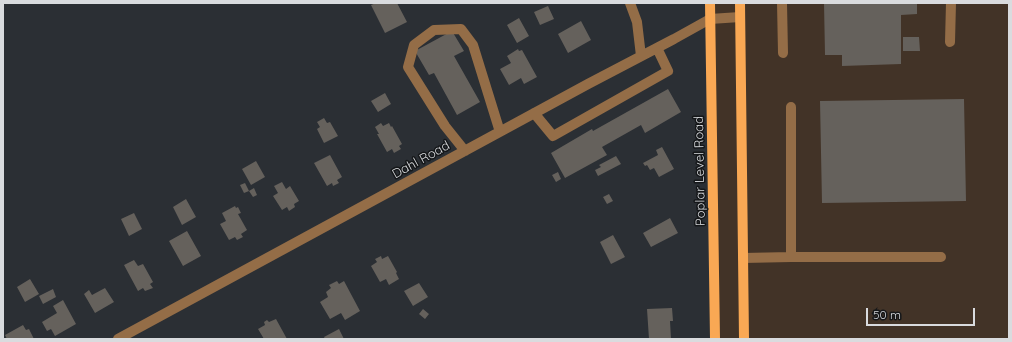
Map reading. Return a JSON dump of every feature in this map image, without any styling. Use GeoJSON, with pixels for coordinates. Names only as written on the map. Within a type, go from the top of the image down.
{"type":"FeatureCollection","features":[{"type":"Feature","properties":{"kind":"main road","name":"Poplar Level Road"},"geometry":{"type":"LineString","coordinates":[[710,3],[715,339]]}},
{"type":"Feature","properties":{"kind":"main road"},"geometry":{"type":"LineString","coordinates":[[740,3],[744,339]]}},
{"type":"Feature","properties":{"kind":"street"},"geometry":{"type":"LineString","coordinates":[[630,3],[637,22],[642,56]]}},
{"type":"Feature","properties":{"kind":"street"},"geometry":{"type":"LineString","coordinates":[[782,3],[783,53]]}},
{"type":"Feature","properties":{"kind":"street"},"geometry":{"type":"LineString","coordinates":[[950,3],[950,42]]}},
{"type":"Feature","properties":{"kind":"street","name":"Dahl Road"},"geometry":{"type":"LineString","coordinates":[[118,339],[710,19],[740,17]]}},
{"type":"Feature","properties":{"kind":"street"},"geometry":{"type":"LineString","coordinates":[[465,151],[445,126],[408,67],[414,45],[434,30],[460,29],[473,45],[500,132]]}},
{"type":"Feature","properties":{"kind":"street"},"geometry":{"type":"LineString","coordinates":[[534,114],[553,136],[668,71],[657,48]]}},
{"type":"Feature","properties":{"kind":"street"},"geometry":{"type":"LineString","coordinates":[[791,107],[791,257]]}},
{"type":"Feature","properties":{"kind":"street"},"geometry":{"type":"LineString","coordinates":[[743,258],[941,257]]}},
{"type":"Feature","properties":{"kind":"shaded area"},"geometry":{"type":"Polygon","coordinates":[[[710,3],[1009,3],[1009,339],[715,339],[710,3]]]}},
{"type":"Feature","properties":{"kind":"building"},"geometry":{"type":"Polygon","coordinates":[[[376,3],[397,3],[407,22],[385,33],[371,5],[376,3]]]}},
{"type":"Feature","properties":{"kind":"building"},"geometry":{"type":"Polygon","coordinates":[[[824,3],[917,3],[917,14],[901,15],[901,64],[842,66],[842,55],[825,55],[824,3]]]}},
{"type":"Feature","properties":{"kind":"building"},"geometry":{"type":"Polygon","coordinates":[[[548,6],[554,19],[540,25],[534,12],[548,6]]]}},
{"type":"Feature","properties":{"kind":"building"},"geometry":{"type":"Polygon","coordinates":[[[519,18],[529,36],[517,43],[507,25],[519,18]]]}},
{"type":"Feature","properties":{"kind":"building"},"geometry":{"type":"Polygon","coordinates":[[[581,21],[591,40],[568,53],[558,34],[581,21]]]}},
{"type":"Feature","properties":{"kind":"building"},"geometry":{"type":"Polygon","coordinates":[[[452,31],[464,51],[454,56],[480,102],[457,115],[434,73],[429,75],[415,51],[452,31]]]}},
{"type":"Feature","properties":{"kind":"building"},"geometry":{"type":"Polygon","coordinates":[[[903,37],[919,37],[920,51],[903,51],[903,37]]]}},
{"type":"Feature","properties":{"kind":"building"},"geometry":{"type":"Polygon","coordinates":[[[518,49],[519,51],[522,50],[537,77],[524,84],[521,78],[509,85],[500,69],[511,63],[507,56],[518,49]]]}},
{"type":"Feature","properties":{"kind":"building"},"geometry":{"type":"Polygon","coordinates":[[[668,89],[681,112],[645,133],[641,125],[602,147],[607,155],[565,178],[551,153],[592,129],[593,131],[668,89]]]}},
{"type":"Feature","properties":{"kind":"building"},"geometry":{"type":"Polygon","coordinates":[[[385,93],[391,104],[378,112],[371,101],[385,93]]]}},
{"type":"Feature","properties":{"kind":"building"},"geometry":{"type":"Polygon","coordinates":[[[964,99],[966,201],[822,203],[820,101],[964,99]]]}},
{"type":"Feature","properties":{"kind":"building"},"geometry":{"type":"Polygon","coordinates":[[[324,118],[327,123],[330,122],[338,136],[324,143],[317,129],[320,127],[317,122],[324,118]]]}},
{"type":"Feature","properties":{"kind":"building"},"geometry":{"type":"Polygon","coordinates":[[[381,123],[383,126],[389,123],[391,127],[392,126],[402,144],[399,146],[401,149],[394,153],[392,149],[387,152],[377,134],[379,134],[375,127],[381,123]]]}},
{"type":"Feature","properties":{"kind":"building"},"geometry":{"type":"Polygon","coordinates":[[[662,147],[674,169],[659,177],[654,168],[650,170],[647,165],[645,166],[643,163],[658,155],[656,150],[662,147]]]}},
{"type":"Feature","properties":{"kind":"building"},"geometry":{"type":"Polygon","coordinates":[[[330,155],[342,177],[337,180],[339,183],[333,186],[332,183],[327,186],[314,163],[330,155]]]}},
{"type":"Feature","properties":{"kind":"building"},"geometry":{"type":"Polygon","coordinates":[[[616,156],[621,164],[598,176],[595,170],[601,167],[599,165],[616,156]]]}},
{"type":"Feature","properties":{"kind":"building"},"geometry":{"type":"Polygon","coordinates":[[[256,161],[265,177],[251,185],[242,169],[256,161]]]}},
{"type":"Feature","properties":{"kind":"building"},"geometry":{"type":"Polygon","coordinates":[[[558,172],[561,179],[556,182],[552,175],[558,172]]]}},
{"type":"Feature","properties":{"kind":"building"},"geometry":{"type":"Polygon","coordinates":[[[282,182],[286,189],[290,186],[299,201],[294,204],[295,207],[289,211],[287,207],[282,210],[273,196],[278,193],[274,186],[282,182]]]}},
{"type":"Feature","properties":{"kind":"building"},"geometry":{"type":"Polygon","coordinates":[[[245,183],[249,191],[244,193],[240,185],[245,183]]]}},
{"type":"Feature","properties":{"kind":"building"},"geometry":{"type":"Polygon","coordinates":[[[254,188],[257,195],[253,197],[249,191],[254,188]]]}},
{"type":"Feature","properties":{"kind":"building"},"geometry":{"type":"Polygon","coordinates":[[[609,194],[613,201],[607,204],[603,197],[609,194]]]}},
{"type":"Feature","properties":{"kind":"building"},"geometry":{"type":"Polygon","coordinates":[[[186,199],[196,217],[182,225],[173,207],[186,199]]]}},
{"type":"Feature","properties":{"kind":"building"},"geometry":{"type":"Polygon","coordinates":[[[235,206],[236,208],[238,207],[241,213],[238,214],[247,230],[241,234],[243,237],[237,240],[235,237],[229,240],[220,224],[226,221],[222,213],[235,206]]]}},
{"type":"Feature","properties":{"kind":"building"},"geometry":{"type":"Polygon","coordinates":[[[134,213],[142,229],[129,236],[121,219],[134,213]]]}},
{"type":"Feature","properties":{"kind":"building"},"geometry":{"type":"Polygon","coordinates":[[[670,218],[678,233],[651,247],[643,233],[670,218]]]}},
{"type":"Feature","properties":{"kind":"building"},"geometry":{"type":"Polygon","coordinates":[[[187,231],[201,256],[183,266],[169,241],[187,231]]]}},
{"type":"Feature","properties":{"kind":"building"},"geometry":{"type":"Polygon","coordinates":[[[613,235],[625,257],[611,264],[600,242],[613,235]]]}},
{"type":"Feature","properties":{"kind":"building"},"geometry":{"type":"Polygon","coordinates":[[[381,256],[382,259],[388,256],[397,272],[396,273],[399,279],[389,285],[386,279],[380,282],[371,266],[377,262],[375,259],[381,256]]]}},
{"type":"Feature","properties":{"kind":"building"},"geometry":{"type":"Polygon","coordinates":[[[134,260],[138,266],[143,264],[153,282],[150,284],[153,288],[145,291],[143,288],[138,291],[124,265],[134,260]]]}},
{"type":"Feature","properties":{"kind":"building"},"geometry":{"type":"Polygon","coordinates":[[[30,279],[39,294],[25,302],[17,287],[30,279]]]}},
{"type":"Feature","properties":{"kind":"building"},"geometry":{"type":"Polygon","coordinates":[[[337,281],[339,284],[344,281],[360,311],[345,320],[341,313],[330,319],[320,302],[328,297],[326,292],[331,288],[329,285],[337,281]]]}},
{"type":"Feature","properties":{"kind":"building"},"geometry":{"type":"Polygon","coordinates":[[[419,283],[428,297],[413,306],[404,291],[419,283]]]}},
{"type":"Feature","properties":{"kind":"building"},"geometry":{"type":"Polygon","coordinates":[[[105,288],[114,302],[95,313],[84,294],[89,290],[92,295],[105,288]]]}},
{"type":"Feature","properties":{"kind":"building"},"geometry":{"type":"Polygon","coordinates":[[[53,289],[56,297],[43,304],[39,296],[53,289]]]}},
{"type":"Feature","properties":{"kind":"building"},"geometry":{"type":"Polygon","coordinates":[[[63,300],[76,324],[55,336],[51,329],[47,331],[42,322],[57,313],[53,306],[63,300]]]}},
{"type":"Feature","properties":{"kind":"building"},"geometry":{"type":"Polygon","coordinates":[[[672,308],[673,321],[670,321],[671,339],[649,339],[647,309],[672,308]]]}},
{"type":"Feature","properties":{"kind":"building"},"geometry":{"type":"Polygon","coordinates":[[[423,309],[429,314],[425,319],[419,314],[423,309]]]}},
{"type":"Feature","properties":{"kind":"building"},"geometry":{"type":"Polygon","coordinates":[[[276,319],[287,339],[264,339],[258,329],[265,325],[264,322],[267,320],[269,322],[276,319]]]}},
{"type":"Feature","properties":{"kind":"building"},"geometry":{"type":"Polygon","coordinates":[[[23,325],[26,330],[29,329],[34,339],[7,339],[5,335],[23,325]]]}},
{"type":"Feature","properties":{"kind":"building"},"geometry":{"type":"Polygon","coordinates":[[[339,329],[344,339],[325,339],[324,337],[339,329]]]}}]}
